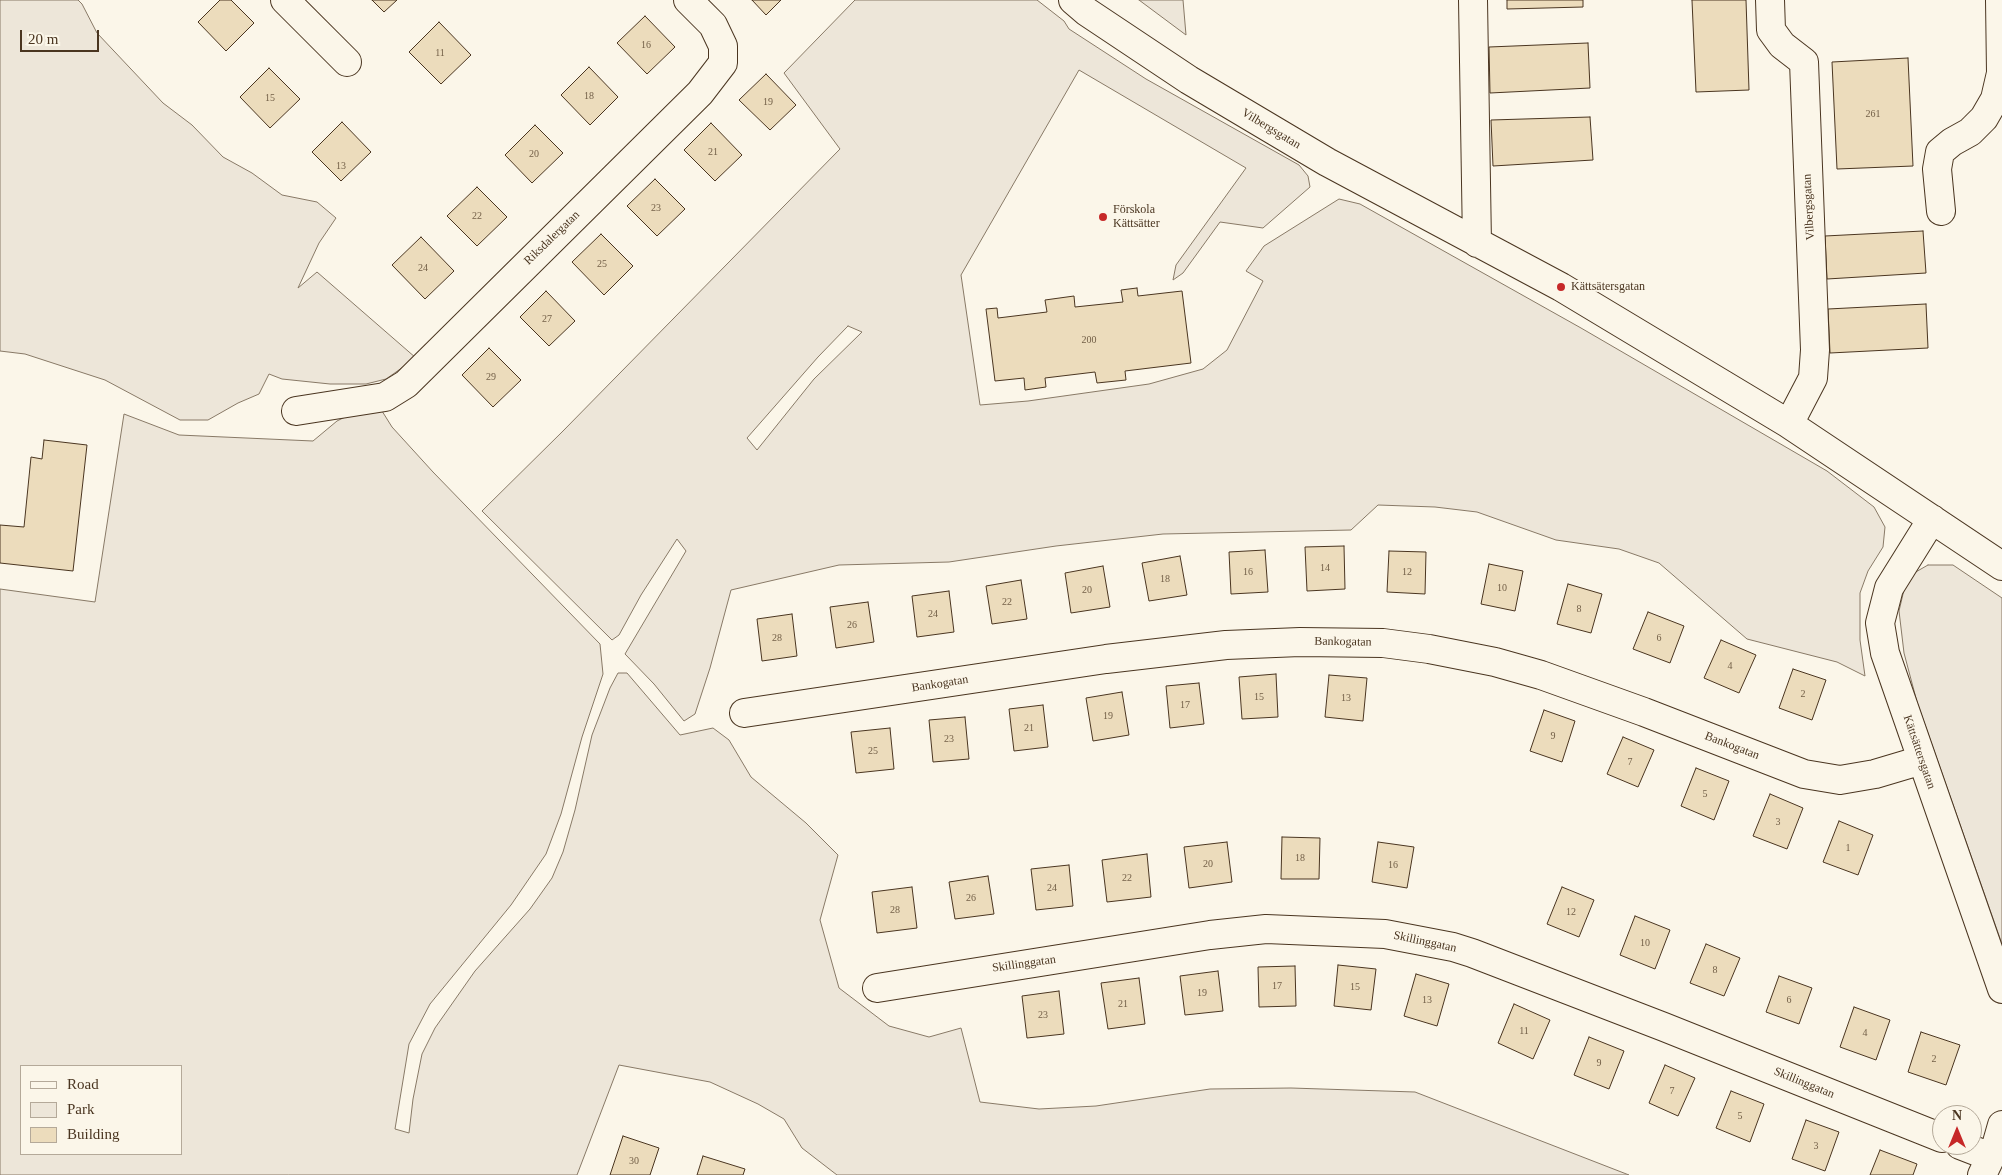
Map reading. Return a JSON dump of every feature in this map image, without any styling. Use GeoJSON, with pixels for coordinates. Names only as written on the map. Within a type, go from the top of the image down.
{"type":"FeatureCollection","features":[{"type":"Feature","properties":{"kind":"street"},"geometry":{"type":"LineString","coordinates":[[285,0],[347,62]]}},
{"type":"Feature","properties":{"kind":"street","name":"Riksdalergatan"},"geometry":{"type":"LineString","coordinates":[[296,411],[385,397],[406,384],[700,92],[723,63],[723,46],[713,25],[688,0]]}},
{"type":"Feature","properties":{"kind":"street","name":"Vilbergsgatan"},"geometry":{"type":"LineString","coordinates":[[1073,0],[1095,17],[1189,80],[1327,162],[1560,287],[1789,424],[2002,566]]}},
{"type":"Feature","properties":{"kind":"street"},"geometry":{"type":"LineString","coordinates":[[1473,0],[1477,243]]}},
{"type":"Feature","properties":{"kind":"street","name":"Vilbergsgatan"},"geometry":{"type":"LineString","coordinates":[[1770,0],[1771,30],[1782,45],[1804,62],[1815,350],[1813,378],[1789,424]]}},
{"type":"Feature","properties":{"kind":"street"},"geometry":{"type":"LineString","coordinates":[[1941,211],[1937,169],[1940,152],[1952,142],[1970,132],[1984,118],[1995,99],[2001,73],[2000,0]]}},
{"type":"Feature","properties":{"kind":"street","name":"Kättsättersgatan"},"geometry":{"type":"LineString","coordinates":[[1932,519],[1889,588],[1880,623],[1884,653],[2002,989]]}},
{"type":"Feature","properties":{"kind":"street","name":"Bankogatan"},"geometry":{"type":"LineString","coordinates":[[744,714],[1106,659],[1226,645],[1300,642],[1383,643],[1486,660],[1541,675],[1644,712],[1804,774],[1840,780],[1875,774],[1922,760]]}},
{"type":"Feature","properties":{"kind":"street","name":"Skillinggatan"},"geometry":{"type":"LineString","coordinates":[[877,988],[1210,935],[1266,929],[1385,934],[1453,947],[1472,953],[1932,1134]]}},
{"type":"Feature","properties":{"kind":"street"},"geometry":{"type":"LineString","coordinates":[[1972,1155],[1986,1166],[2002,1126]]}},
{"type":"Feature","properties":{"kind":"green space"},"geometry":{"type":"Polygon","coordinates":[[[0,0],[78,0],[97,33],[163,103],[192,125],[223,157],[252,173],[282,195],[317,202],[336,218],[319,243],[298,288],[317,272],[416,358],[386,379],[366,384],[330,384],[282,379],[269,374],[259,394],[238,403],[208,420],[180,420],[105,380],[25,354],[0,351],[0,0]]]}},
{"type":"Feature","properties":{"kind":"green space"},"geometry":{"type":"Polygon","coordinates":[[[855,0],[1037,0],[1064,21],[1069,29],[1146,79],[1299,165],[1308,176],[1310,187],[1263,228],[1220,222],[1183,273],[1173,280],[1176,265],[1246,168],[1079,70],[961,275],[980,405],[1028,401],[1149,384],[1203,369],[1227,350],[1263,281],[1246,271],[1264,246],[1339,199],[1360,204],[1581,328],[1827,471],[1874,507],[1885,527],[1883,547],[1868,571],[1860,593],[1860,640],[1865,676],[1837,662],[1747,639],[1659,563],[1619,549],[1556,540],[1477,512],[1435,507],[1378,505],[1351,530],[1163,534],[1056,546],[949,562],[839,565],[731,590],[710,668],[695,714],[684,721],[654,684],[625,654],[686,551],[677,539],[641,595],[619,635],[612,640],[482,511],[840,149],[784,73],[855,0]],[[848,326],[818,357],[747,438],[757,450],[814,379],[862,332],[848,326]]]}},
{"type":"Feature","properties":{"kind":"green space"},"geometry":{"type":"Polygon","coordinates":[[[1139,0],[1183,0],[1186,35],[1139,0]]]}},
{"type":"Feature","properties":{"kind":"green space"},"geometry":{"type":"Polygon","coordinates":[[[382,411],[392,427],[433,472],[600,644],[603,674],[582,737],[561,814],[546,854],[511,905],[430,1004],[409,1044],[395,1129],[409,1133],[413,1099],[422,1054],[435,1028],[475,971],[530,909],[552,878],[563,852],[575,810],[592,735],[610,688],[618,673],[627,673],[680,735],[713,728],[729,740],[751,777],[806,823],[838,855],[820,920],[839,988],[889,1026],[929,1037],[961,1028],[980,1102],[1039,1109],[1096,1106],[1210,1089],[1291,1088],[1415,1092],[1629,1175],[837,1175],[802,1148],[784,1119],[758,1104],[710,1082],[619,1065],[577,1175],[0,1175],[0,589],[95,602],[124,414],[179,435],[313,441],[337,421],[351,414],[382,411]]]}},
{"type":"Feature","properties":{"kind":"green space"},"geometry":{"type":"Polygon","coordinates":[[[1928,565],[1953,565],[2002,598],[2002,944],[1917,702],[1904,653],[1899,611],[1907,577],[1928,565]]]}},
{"type":"Feature","properties":{"kind":"building"},"geometry":{"type":"Polygon","coordinates":[[[220,0],[231,0],[254,23],[226,51],[198,22],[220,0]]]}},
{"type":"Feature","properties":{"kind":"building"},"geometry":{"type":"Polygon","coordinates":[[[372,0],[397,0],[384,12],[372,0]]]}},
{"type":"Feature","properties":{"kind":"building"},"geometry":{"type":"Polygon","coordinates":[[[752,0],[781,0],[766,15],[752,0]]]}},
{"type":"Feature","properties":{"kind":"building"},"geometry":{"type":"Polygon","coordinates":[[[1507,0],[1583,0],[1583,7],[1507,9],[1507,0]]]}},
{"type":"Feature","properties":{"kind":"building"},"geometry":{"type":"Polygon","coordinates":[[[1692,0],[1746,0],[1749,90],[1696,92],[1692,0]]]}},
{"type":"Feature","properties":{"kind":"building"},"geometry":{"type":"Polygon","coordinates":[[[645,16],[675,47],[647,74],[617,43],[645,16]]]}},
{"type":"Feature","properties":{"kind":"building"},"geometry":{"type":"Polygon","coordinates":[[[439,22],[471,55],[441,84],[409,52],[439,22]]]}},
{"type":"Feature","properties":{"kind":"building"},"geometry":{"type":"Polygon","coordinates":[[[1588,43],[1590,88],[1490,93],[1489,47],[1588,43]]]}},
{"type":"Feature","properties":{"kind":"building"},"geometry":{"type":"Polygon","coordinates":[[[1908,58],[1913,166],[1837,169],[1832,62],[1908,58]]]}},
{"type":"Feature","properties":{"kind":"building"},"geometry":{"type":"Polygon","coordinates":[[[589,67],[618,97],[590,125],[561,95],[589,67]]]}},
{"type":"Feature","properties":{"kind":"building"},"geometry":{"type":"Polygon","coordinates":[[[269,68],[300,99],[270,128],[240,97],[269,68]]]}},
{"type":"Feature","properties":{"kind":"building"},"geometry":{"type":"Polygon","coordinates":[[[766,74],[796,105],[770,130],[739,100],[766,74]]]}},
{"type":"Feature","properties":{"kind":"building"},"geometry":{"type":"Polygon","coordinates":[[[1590,117],[1593,160],[1493,166],[1491,120],[1590,117]]]}},
{"type":"Feature","properties":{"kind":"building"},"geometry":{"type":"Polygon","coordinates":[[[342,122],[371,152],[341,181],[312,152],[342,122]]]}},
{"type":"Feature","properties":{"kind":"building"},"geometry":{"type":"Polygon","coordinates":[[[711,123],[742,155],[715,181],[684,150],[711,123]]]}},
{"type":"Feature","properties":{"kind":"building"},"geometry":{"type":"Polygon","coordinates":[[[535,125],[563,153],[532,183],[505,155],[535,125]]]}},
{"type":"Feature","properties":{"kind":"building"},"geometry":{"type":"Polygon","coordinates":[[[655,179],[685,209],[657,236],[627,206],[655,179]]]}},
{"type":"Feature","properties":{"kind":"building"},"geometry":{"type":"Polygon","coordinates":[[[477,187],[507,217],[477,246],[447,216],[477,187]]]}},
{"type":"Feature","properties":{"kind":"building"},"geometry":{"type":"Polygon","coordinates":[[[1923,231],[1926,273],[1827,279],[1825,236],[1923,231]]]}},
{"type":"Feature","properties":{"kind":"building"},"geometry":{"type":"Polygon","coordinates":[[[601,234],[633,266],[604,295],[572,262],[601,234]]]}},
{"type":"Feature","properties":{"kind":"building"},"geometry":{"type":"Polygon","coordinates":[[[421,237],[454,271],[425,299],[392,265],[421,237]]]}},
{"type":"Feature","properties":{"kind":"building"},"geometry":{"type":"Polygon","coordinates":[[[1137,288],[1138,296],[1182,291],[1191,363],[1125,371],[1126,380],[1097,383],[1095,372],[1045,378],[1046,387],[1025,390],[1024,378],[995,381],[986,309],[997,308],[998,318],[1047,312],[1045,300],[1074,296],[1075,307],[1123,302],[1121,290],[1137,288]]]}},
{"type":"Feature","properties":{"kind":"building"},"geometry":{"type":"Polygon","coordinates":[[[546,291],[575,321],[549,346],[520,317],[546,291]]]}},
{"type":"Feature","properties":{"kind":"building"},"geometry":{"type":"Polygon","coordinates":[[[1926,304],[1928,348],[1830,353],[1828,309],[1926,304]]]}},
{"type":"Feature","properties":{"kind":"building"},"geometry":{"type":"Polygon","coordinates":[[[489,348],[521,380],[493,407],[462,375],[489,348]]]}},
{"type":"Feature","properties":{"kind":"building"},"geometry":{"type":"Polygon","coordinates":[[[44,440],[87,445],[73,571],[0,563],[0,525],[24,527],[31,457],[42,459],[44,440]]]}},
{"type":"Feature","properties":{"kind":"building"},"geometry":{"type":"Polygon","coordinates":[[[1344,546],[1345,589],[1307,591],[1305,547],[1344,546]]]}},
{"type":"Feature","properties":{"kind":"building"},"geometry":{"type":"Polygon","coordinates":[[[1265,550],[1268,592],[1231,594],[1229,552],[1265,550]]]}},
{"type":"Feature","properties":{"kind":"building"},"geometry":{"type":"Polygon","coordinates":[[[1389,551],[1426,552],[1425,594],[1387,592],[1389,551]]]}},
{"type":"Feature","properties":{"kind":"building"},"geometry":{"type":"Polygon","coordinates":[[[1180,556],[1187,595],[1149,601],[1142,563],[1180,556]]]}},
{"type":"Feature","properties":{"kind":"building"},"geometry":{"type":"Polygon","coordinates":[[[1489,564],[1523,571],[1515,611],[1481,604],[1489,564]]]}},
{"type":"Feature","properties":{"kind":"building"},"geometry":{"type":"Polygon","coordinates":[[[1103,566],[1110,607],[1071,613],[1065,573],[1103,566]]]}},
{"type":"Feature","properties":{"kind":"building"},"geometry":{"type":"Polygon","coordinates":[[[1021,580],[1027,619],[992,624],[986,586],[1021,580]]]}},
{"type":"Feature","properties":{"kind":"building"},"geometry":{"type":"Polygon","coordinates":[[[1568,584],[1602,594],[1591,633],[1557,624],[1568,584]]]}},
{"type":"Feature","properties":{"kind":"building"},"geometry":{"type":"Polygon","coordinates":[[[949,591],[954,632],[917,637],[912,596],[949,591]]]}},
{"type":"Feature","properties":{"kind":"building"},"geometry":{"type":"Polygon","coordinates":[[[868,602],[874,642],[836,648],[830,607],[868,602]]]}},
{"type":"Feature","properties":{"kind":"building"},"geometry":{"type":"Polygon","coordinates":[[[1648,612],[1684,626],[1670,663],[1633,649],[1648,612]]]}},
{"type":"Feature","properties":{"kind":"building"},"geometry":{"type":"Polygon","coordinates":[[[792,614],[797,656],[762,661],[757,619],[792,614]]]}},
{"type":"Feature","properties":{"kind":"building"},"geometry":{"type":"Polygon","coordinates":[[[1721,640],[1756,655],[1739,693],[1704,678],[1721,640]]]}},
{"type":"Feature","properties":{"kind":"building"},"geometry":{"type":"Polygon","coordinates":[[[1793,669],[1826,680],[1812,720],[1779,708],[1793,669]]]}},
{"type":"Feature","properties":{"kind":"building"},"geometry":{"type":"Polygon","coordinates":[[[1276,674],[1278,717],[1242,719],[1239,677],[1276,674]]]}},
{"type":"Feature","properties":{"kind":"building"},"geometry":{"type":"Polygon","coordinates":[[[1329,675],[1367,678],[1363,721],[1325,717],[1329,675]]]}},
{"type":"Feature","properties":{"kind":"building"},"geometry":{"type":"Polygon","coordinates":[[[1199,683],[1204,724],[1170,728],[1166,686],[1199,683]]]}},
{"type":"Feature","properties":{"kind":"building"},"geometry":{"type":"Polygon","coordinates":[[[1122,692],[1129,735],[1093,741],[1086,698],[1122,692]]]}},
{"type":"Feature","properties":{"kind":"building"},"geometry":{"type":"Polygon","coordinates":[[[1043,705],[1048,747],[1014,751],[1009,709],[1043,705]]]}},
{"type":"Feature","properties":{"kind":"building"},"geometry":{"type":"Polygon","coordinates":[[[1544,710],[1575,721],[1562,762],[1530,751],[1544,710]]]}},
{"type":"Feature","properties":{"kind":"building"},"geometry":{"type":"Polygon","coordinates":[[[965,717],[969,759],[933,762],[929,720],[965,717]]]}},
{"type":"Feature","properties":{"kind":"building"},"geometry":{"type":"Polygon","coordinates":[[[890,728],[894,769],[856,773],[851,732],[890,728]]]}},
{"type":"Feature","properties":{"kind":"building"},"geometry":{"type":"Polygon","coordinates":[[[1623,737],[1654,750],[1638,787],[1607,774],[1623,737]]]}},
{"type":"Feature","properties":{"kind":"building"},"geometry":{"type":"Polygon","coordinates":[[[1696,768],[1729,781],[1714,820],[1681,806],[1696,768]]]}},
{"type":"Feature","properties":{"kind":"building"},"geometry":{"type":"Polygon","coordinates":[[[1770,794],[1803,808],[1787,849],[1753,836],[1770,794]]]}},
{"type":"Feature","properties":{"kind":"building"},"geometry":{"type":"Polygon","coordinates":[[[1839,821],[1873,835],[1858,875],[1823,862],[1839,821]]]}},
{"type":"Feature","properties":{"kind":"building"},"geometry":{"type":"Polygon","coordinates":[[[1282,837],[1320,838],[1319,879],[1281,879],[1282,837]]]}},
{"type":"Feature","properties":{"kind":"building"},"geometry":{"type":"Polygon","coordinates":[[[1227,842],[1232,882],[1189,888],[1184,847],[1227,842]]]}},
{"type":"Feature","properties":{"kind":"building"},"geometry":{"type":"Polygon","coordinates":[[[1378,842],[1414,847],[1407,888],[1372,882],[1378,842]]]}},
{"type":"Feature","properties":{"kind":"building"},"geometry":{"type":"Polygon","coordinates":[[[1147,854],[1151,897],[1107,902],[1102,860],[1147,854]]]}},
{"type":"Feature","properties":{"kind":"building"},"geometry":{"type":"Polygon","coordinates":[[[1069,865],[1073,906],[1036,910],[1031,869],[1069,865]]]}},
{"type":"Feature","properties":{"kind":"building"},"geometry":{"type":"Polygon","coordinates":[[[988,876],[994,914],[955,919],[949,882],[988,876]]]}},
{"type":"Feature","properties":{"kind":"building"},"geometry":{"type":"Polygon","coordinates":[[[912,887],[917,928],[877,933],[872,892],[912,887]]]}},
{"type":"Feature","properties":{"kind":"building"},"geometry":{"type":"Polygon","coordinates":[[[1562,887],[1594,900],[1579,937],[1547,924],[1562,887]]]}},
{"type":"Feature","properties":{"kind":"building"},"geometry":{"type":"Polygon","coordinates":[[[1635,916],[1670,930],[1655,969],[1620,955],[1635,916]]]}},
{"type":"Feature","properties":{"kind":"building"},"geometry":{"type":"Polygon","coordinates":[[[1706,944],[1740,958],[1724,996],[1690,983],[1706,944]]]}},
{"type":"Feature","properties":{"kind":"building"},"geometry":{"type":"Polygon","coordinates":[[[1338,965],[1376,969],[1371,1010],[1334,1006],[1338,965]]]}},
{"type":"Feature","properties":{"kind":"building"},"geometry":{"type":"Polygon","coordinates":[[[1295,966],[1296,1006],[1259,1007],[1258,967],[1295,966]]]}},
{"type":"Feature","properties":{"kind":"building"},"geometry":{"type":"Polygon","coordinates":[[[1218,971],[1223,1011],[1185,1015],[1180,976],[1218,971]]]}},
{"type":"Feature","properties":{"kind":"building"},"geometry":{"type":"Polygon","coordinates":[[[1416,974],[1449,984],[1437,1026],[1404,1016],[1416,974]]]}},
{"type":"Feature","properties":{"kind":"building"},"geometry":{"type":"Polygon","coordinates":[[[1779,976],[1812,988],[1799,1024],[1766,1012],[1779,976]]]}},
{"type":"Feature","properties":{"kind":"building"},"geometry":{"type":"Polygon","coordinates":[[[1139,978],[1145,1024],[1108,1029],[1101,983],[1139,978]]]}},
{"type":"Feature","properties":{"kind":"building"},"geometry":{"type":"Polygon","coordinates":[[[1059,991],[1064,1034],[1027,1038],[1022,996],[1059,991]]]}},
{"type":"Feature","properties":{"kind":"building"},"geometry":{"type":"Polygon","coordinates":[[[1514,1004],[1550,1020],[1533,1059],[1498,1043],[1514,1004]]]}},
{"type":"Feature","properties":{"kind":"building"},"geometry":{"type":"Polygon","coordinates":[[[1854,1007],[1890,1020],[1876,1060],[1840,1047],[1854,1007]]]}},
{"type":"Feature","properties":{"kind":"building"},"geometry":{"type":"Polygon","coordinates":[[[1921,1032],[1960,1045],[1946,1085],[1908,1072],[1921,1032]]]}},
{"type":"Feature","properties":{"kind":"building"},"geometry":{"type":"Polygon","coordinates":[[[1589,1037],[1624,1051],[1609,1089],[1574,1075],[1589,1037]]]}},
{"type":"Feature","properties":{"kind":"building"},"geometry":{"type":"Polygon","coordinates":[[[1665,1065],[1695,1078],[1678,1116],[1649,1103],[1665,1065]]]}},
{"type":"Feature","properties":{"kind":"building"},"geometry":{"type":"Polygon","coordinates":[[[1731,1091],[1764,1104],[1750,1142],[1716,1128],[1731,1091]]]}},
{"type":"Feature","properties":{"kind":"building"},"geometry":{"type":"Polygon","coordinates":[[[1806,1120],[1839,1132],[1825,1171],[1792,1159],[1806,1120]]]}},
{"type":"Feature","properties":{"kind":"building"},"geometry":{"type":"Polygon","coordinates":[[[623,1136],[659,1148],[650,1175],[610,1175],[623,1136]]]}},
{"type":"Feature","properties":{"kind":"building"},"geometry":{"type":"Polygon","coordinates":[[[1880,1150],[1917,1164],[1913,1175],[1870,1175],[1880,1150]]]}},
{"type":"Feature","properties":{"kind":"building"},"geometry":{"type":"Polygon","coordinates":[[[703,1156],[745,1169],[743,1175],[697,1175],[703,1156]]]}},
{"type":"Feature","properties":{"kind":"place","name":"Förskola Kättsätter"},"geometry":{"type":"Point","coordinates":[1103,217]}},
{"type":"Feature","properties":{"kind":"place","name":"Kättsätersgatan"},"geometry":{"type":"Point","coordinates":[1561,287]}}]}
